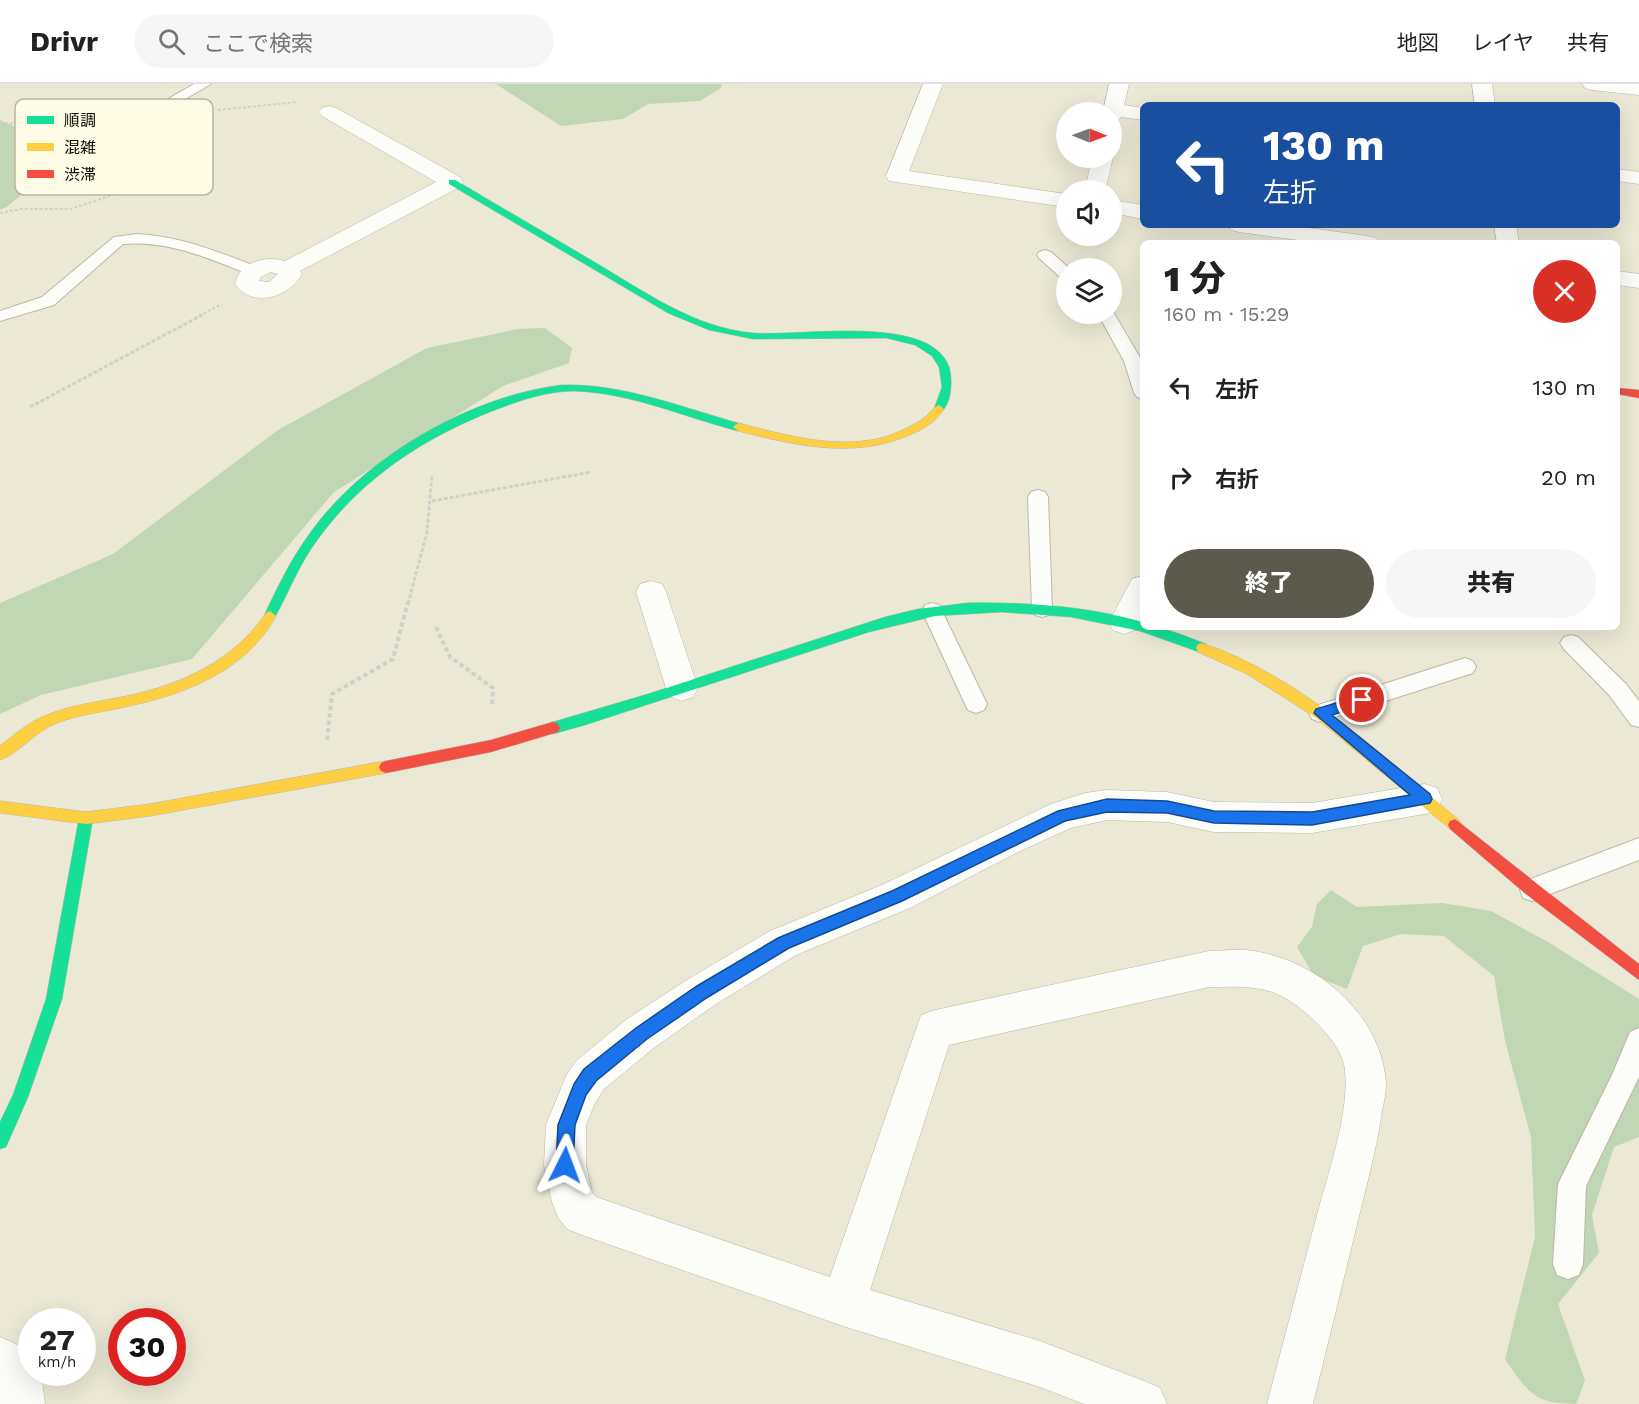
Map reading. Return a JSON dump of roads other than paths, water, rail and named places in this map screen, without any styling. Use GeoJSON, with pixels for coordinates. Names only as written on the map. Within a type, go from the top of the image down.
{"type":"FeatureCollection","features":[{"type":"Feature","properties":{"kind":"street"},"geometry":{"type":"LineString","coordinates":[[933,84],[897,176],[1056,200]]}},
{"type":"Feature","properties":{"kind":"street"},"geometry":{"type":"LineString","coordinates":[[1115,102],[1119,84]]}},
{"type":"Feature","properties":{"kind":"street"},"geometry":{"type":"LineString","coordinates":[[1482,84],[1485,102]]}},
{"type":"Feature","properties":{"kind":"street"},"geometry":{"type":"LineString","coordinates":[[1592,84],[1639,89]]}},
{"type":"Feature","properties":{"kind":"street"},"geometry":{"type":"LineString","coordinates":[[0,754],[44,722],[74,711],[153,696],[175,688],[216,668],[246,648],[268,620],[292,568],[315,531],[338,502],[375,469],[404,448],[440,428],[526,393],[553,388],[589,388],[618,393],[780,438],[816,444],[884,441],[920,427],[943,406],[948,390],[948,376],[944,364],[938,356],[917,342],[902,338],[868,335],[738,334],[711,327],[671,311],[329,112]]}},
{"type":"Feature","properties":{"kind":"street"},"geometry":{"type":"LineString","coordinates":[[1122,113],[1140,114]]}},
{"type":"Feature","properties":{"kind":"street"},"geometry":{"type":"LineString","coordinates":[[1620,175],[1639,178]]}},
{"type":"Feature","properties":{"kind":"street"},"geometry":{"type":"LineString","coordinates":[[252,280],[271,289],[284,284],[290,274],[287,269],[452,182]]}},
{"type":"Feature","properties":{"kind":"street"},"geometry":{"type":"LineString","coordinates":[[1122,209],[1140,212]]}},
{"type":"Feature","properties":{"kind":"street"},"geometry":{"type":"LineString","coordinates":[[1260,228],[1346,240]]}},
{"type":"Feature","properties":{"kind":"street"},"geometry":{"type":"LineString","coordinates":[[1620,278],[1639,281]]}},
{"type":"Feature","properties":{"kind":"street"},"geometry":{"type":"LineString","coordinates":[[1620,391],[1639,394]]}},
{"type":"Feature","properties":{"kind":"street"},"geometry":{"type":"LineString","coordinates":[[651,592],[682,688]]}},
{"type":"Feature","properties":{"kind":"street"},"geometry":{"type":"LineString","coordinates":[[1124,622],[1140,593]]}},
{"type":"Feature","properties":{"kind":"street"},"geometry":{"type":"LineString","coordinates":[[0,807],[86,818],[150,810],[323,780],[491,746],[682,688],[870,627],[932,611],[968,607],[1042,609],[1124,622],[1140,627]]}},
{"type":"Feature","properties":{"kind":"street"},"geometry":{"type":"LineString","coordinates":[[1150,630],[1190,642],[1252,670],[1320,713],[1532,890],[1639,973]]}},
{"type":"Feature","properties":{"kind":"street"},"geometry":{"type":"LineString","coordinates":[[1144,1404],[1040,1364],[843,1304],[582,1214],[573,1202],[565,1165],[567,1125],[580,1090],[590,1075],[641,1033],[703,991],[783,943],[897,896],[1063,815],[1107,805],[1167,807],[1214,817],[1312,818],[1425,799]]}},
{"type":"Feature","properties":{"kind":"street"},"geometry":{"type":"LineString","coordinates":[[0,1141],[20,1097],[54,999],[86,818]]}},
{"type":"Feature","properties":{"kind":"street"},"geometry":{"type":"LineString","coordinates":[[843,1304],[935,1029],[1209,969],[1245,968],[1270,973],[1296,983],[1335,1014],[1351,1035],[1362,1062],[1366,1086],[1357,1142],[1290,1404]]}},
{"type":"Feature","properties":{"kind":"street"},"geometry":{"type":"LineString","coordinates":[[0,1360],[20,1378],[22,1404]]}},
{"type":"Feature","properties":{"kind":"lane"},"geometry":{"type":"LineString","coordinates":[[176,99],[204,84]]}},
{"type":"Feature","properties":{"kind":"lane"},"geometry":{"type":"LineString","coordinates":[[0,316],[48,301],[119,240],[130,238],[165,240],[199,250],[252,280]]}},
{"type":"Feature","properties":{"kind":"lane"},"geometry":{"type":"LineString","coordinates":[[1045,255],[1056,265]]}},
{"type":"Feature","properties":{"kind":"lane"},"geometry":{"type":"LineString","coordinates":[[1112,324],[1132,361],[1140,384]]}},
{"type":"Feature","properties":{"kind":"lane"},"geometry":{"type":"LineString","coordinates":[[1038,497],[1042,609]]}},
{"type":"Feature","properties":{"kind":"lane"},"geometry":{"type":"LineString","coordinates":[[932,611],[976,704]]}},
{"type":"Feature","properties":{"kind":"lane"},"geometry":{"type":"LineString","coordinates":[[1570,643],[1618,690],[1639,718]]}},
{"type":"Feature","properties":{"kind":"lane"},"geometry":{"type":"LineString","coordinates":[[1320,713],[1465,668]]}},
{"type":"Feature","properties":{"kind":"lane"},"geometry":{"type":"LineString","coordinates":[[1532,890],[1639,849]]}},
{"type":"Feature","properties":{"kind":"lane"},"geometry":{"type":"LineString","coordinates":[[1568,1264],[1572,1184],[1623,1083],[1639,1041]]}}]}
